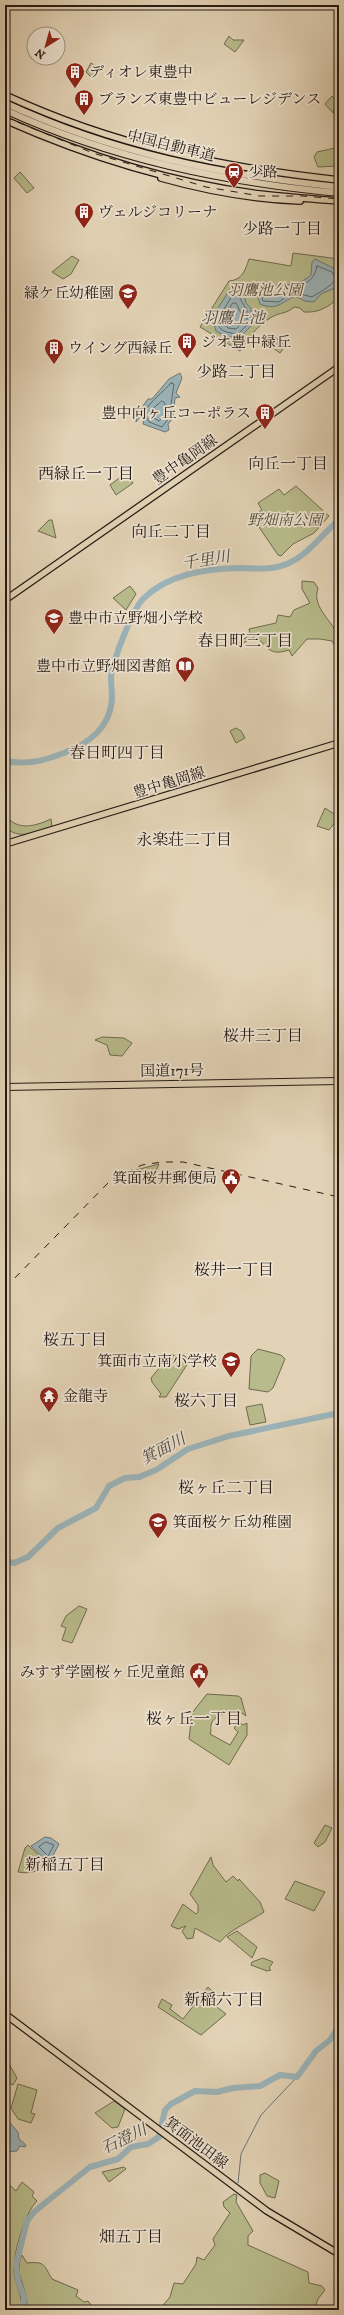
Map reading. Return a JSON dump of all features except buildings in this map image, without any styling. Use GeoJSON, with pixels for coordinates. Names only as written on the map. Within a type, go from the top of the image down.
{"type":"FeatureCollection","features":[{"type":"Feature","properties":{"kind":"highway","name":"中国自動車道"},"geometry":{"type":"LineString","coordinates":[[5,103],[88,137],[174,162],[241,175],[339,187]]}},
{"type":"Feature","properties":{"kind":"highway","name":"中国自動車道"},"geometry":{"type":"LineString","coordinates":[[5,110],[70,137],[145,161],[234,180],[339,193]]}},
{"type":"Feature","properties":{"kind":"highway","name":"国道171号"},"geometry":{"type":"LineString","coordinates":[[5,1087],[339,1081]]}},
{"type":"Feature","properties":{"kind":"main road"},"geometry":{"type":"LineString","coordinates":[[5,95],[69,122],[162,152],[248,169],[339,180]]}},
{"type":"Feature","properties":{"kind":"main road"},"geometry":{"type":"LineString","coordinates":[[5,120],[54,140],[147,174],[204,190],[272,200],[303,201],[316,199],[339,202]]}},
{"type":"Feature","properties":{"kind":"main road","name":"豊中亀岡線"},"geometry":{"type":"LineString","coordinates":[[5,600],[339,367]]}},
{"type":"Feature","properties":{"kind":"main road","name":"豊中亀岡線"},"geometry":{"type":"LineString","coordinates":[[5,844],[339,743]]}},
{"type":"Feature","properties":{"kind":"main road","name":"箕面池田線"},"geometry":{"type":"LineString","coordinates":[[5,2014],[267,2211],[339,2254]]}},
{"type":"Feature","properties":{"kind":"green space"},"geometry":{"type":"Polygon","coordinates":[[[229,36],[233,40],[244,40],[235,52],[224,44],[229,36]]]}},
{"type":"Feature","properties":{"kind":"green space"},"geometry":{"type":"Polygon","coordinates":[[[91,63],[101,70],[92,78],[86,72],[91,63]]]}},
{"type":"Feature","properties":{"kind":"green space"},"geometry":{"type":"Polygon","coordinates":[[[332,96],[336,101],[333,113],[325,104],[332,96]]]}},
{"type":"Feature","properties":{"kind":"green space"},"geometry":{"type":"Polygon","coordinates":[[[335,148],[338,166],[318,167],[314,157],[317,152],[335,148]]]}},
{"type":"Feature","properties":{"kind":"green space"},"geometry":{"type":"Polygon","coordinates":[[[20,172],[34,188],[27,193],[14,178],[20,172]]]}},
{"type":"Feature","properties":{"kind":"green space","name":"羽鷹池公園"},"geometry":{"type":"Polygon","coordinates":[[[293,253],[339,259],[339,297],[331,304],[319,310],[304,312],[300,308],[294,307],[289,311],[272,317],[258,328],[240,351],[200,327],[229,281],[240,277],[249,259],[291,266],[293,253]]]}},
{"type":"Feature","properties":{"kind":"green space"},"geometry":{"type":"Polygon","coordinates":[[[72,256],[79,260],[71,274],[63,279],[52,272],[72,256]]]}},
{"type":"Feature","properties":{"kind":"green space"},"geometry":{"type":"Polygon","coordinates":[[[274,336],[285,346],[280,353],[268,344],[274,336]]]}},
{"type":"Feature","properties":{"kind":"green space"},"geometry":{"type":"Polygon","coordinates":[[[126,473],[133,483],[116,495],[110,485],[126,473]]]}},
{"type":"Feature","properties":{"kind":"green space","name":"野畑南公園"},"geometry":{"type":"Polygon","coordinates":[[[296,486],[329,516],[314,533],[293,544],[281,556],[278,555],[252,517],[262,510],[258,503],[279,489],[284,495],[296,486]]]}},
{"type":"Feature","properties":{"kind":"green space"},"geometry":{"type":"Polygon","coordinates":[[[49,520],[52,520],[56,538],[38,531],[49,520]]]}},
{"type":"Feature","properties":{"kind":"green space"},"geometry":{"type":"Polygon","coordinates":[[[302,581],[314,582],[318,588],[318,602],[337,633],[339,653],[332,641],[320,639],[307,639],[292,656],[289,650],[274,652],[270,650],[256,636],[240,645],[239,642],[250,635],[249,629],[276,623],[278,615],[290,617],[294,610],[310,603],[302,589],[302,581]]]}},
{"type":"Feature","properties":{"kind":"green space"},"geometry":{"type":"Polygon","coordinates":[[[130,586],[136,594],[126,610],[113,598],[130,586]]]}},
{"type":"Feature","properties":{"kind":"green space"},"geometry":{"type":"Polygon","coordinates":[[[236,728],[241,731],[245,738],[236,743],[230,731],[236,728]]]}},
{"type":"Feature","properties":{"kind":"green space"},"geometry":{"type":"Polygon","coordinates":[[[325,808],[339,817],[329,830],[317,826],[325,808]]]}},
{"type":"Feature","properties":{"kind":"green space"},"geometry":{"type":"Polygon","coordinates":[[[5,814],[15,823],[26,826],[39,824],[51,819],[52,827],[34,833],[16,833],[5,827],[5,814]]]}},
{"type":"Feature","properties":{"kind":"green space"},"geometry":{"type":"Polygon","coordinates":[[[102,1037],[124,1038],[132,1043],[122,1056],[110,1055],[107,1045],[95,1040],[102,1037]]]}},
{"type":"Feature","properties":{"kind":"green space"},"geometry":{"type":"Polygon","coordinates":[[[159,1164],[155,1173],[136,1170],[159,1164]]]}},
{"type":"Feature","properties":{"kind":"green space"},"geometry":{"type":"Polygon","coordinates":[[[258,1349],[281,1355],[285,1359],[273,1388],[268,1392],[249,1389],[251,1356],[258,1349]]]}},
{"type":"Feature","properties":{"kind":"green space"},"geometry":{"type":"Polygon","coordinates":[[[171,1354],[180,1358],[183,1355],[190,1360],[166,1397],[159,1397],[161,1394],[152,1382],[151,1378],[171,1354]]]}},
{"type":"Feature","properties":{"kind":"green space"},"geometry":{"type":"Polygon","coordinates":[[[262,1404],[266,1422],[250,1425],[246,1407],[262,1404]]]}},
{"type":"Feature","properties":{"kind":"green space"},"geometry":{"type":"Polygon","coordinates":[[[79,1606],[87,1609],[72,1643],[62,1640],[66,1628],[61,1626],[66,1616],[79,1606]]]}},
{"type":"Feature","properties":{"kind":"green space"},"geometry":{"type":"Polygon","coordinates":[[[207,1694],[238,1696],[241,1698],[246,1716],[239,1711],[227,1713],[215,1718],[212,1721],[211,1726],[210,1734],[230,1745],[238,1732],[234,1728],[239,1722],[243,1725],[247,1723],[247,1735],[229,1765],[189,1739],[192,1713],[207,1694]]]}},
{"type":"Feature","properties":{"kind":"green space"},"geometry":{"type":"Polygon","coordinates":[[[325,1825],[332,1828],[325,1842],[318,1847],[314,1843],[325,1825]]]}},
{"type":"Feature","properties":{"kind":"green space"},"geometry":{"type":"Polygon","coordinates":[[[28,1845],[47,1863],[34,1872],[18,1872],[25,1848],[28,1845]]]}},
{"type":"Feature","properties":{"kind":"green space"},"geometry":{"type":"Polygon","coordinates":[[[211,1857],[213,1865],[226,1882],[233,1876],[238,1881],[239,1879],[260,1902],[264,1912],[234,1930],[220,1942],[195,1928],[193,1938],[187,1939],[182,1931],[186,1926],[178,1929],[171,1926],[183,1904],[196,1914],[198,1912],[198,1905],[190,1894],[211,1857]]]}},
{"type":"Feature","properties":{"kind":"green space"},"geometry":{"type":"Polygon","coordinates":[[[295,1881],[325,1892],[314,1911],[285,1899],[295,1881]]]}},
{"type":"Feature","properties":{"kind":"green space"},"geometry":{"type":"Polygon","coordinates":[[[237,1931],[257,1947],[252,1958],[227,1937],[237,1931]]]}},
{"type":"Feature","properties":{"kind":"green space"},"geometry":{"type":"Polygon","coordinates":[[[263,1958],[273,1962],[269,1968],[271,1970],[267,1971],[251,1965],[252,1962],[263,1958]]]}},
{"type":"Feature","properties":{"kind":"green space"},"geometry":{"type":"Polygon","coordinates":[[[208,1987],[214,1993],[208,2000],[226,2014],[201,2035],[158,2007],[162,1999],[172,2005],[170,2009],[183,2019],[208,1987]]]}},
{"type":"Feature","properties":{"kind":"green space"},"geometry":{"type":"Polygon","coordinates":[[[5,2057],[17,2078],[13,2085],[5,2081],[5,2057]]]}},
{"type":"Feature","properties":{"kind":"green space"},"geometry":{"type":"Polygon","coordinates":[[[18,2084],[37,2090],[31,2113],[35,2114],[31,2123],[18,2119],[11,2108],[18,2084]]]}},
{"type":"Feature","properties":{"kind":"green space"},"geometry":{"type":"Polygon","coordinates":[[[114,2101],[125,2109],[118,2127],[112,2128],[95,2113],[114,2101]]]}},
{"type":"Feature","properties":{"kind":"green space"},"geometry":{"type":"Polygon","coordinates":[[[124,2167],[126,2169],[109,2182],[102,2172],[124,2167]]]}},
{"type":"Feature","properties":{"kind":"green space"},"geometry":{"type":"Polygon","coordinates":[[[265,2173],[279,2181],[275,2198],[267,2196],[260,2183],[260,2175],[265,2173]]]}},
{"type":"Feature","properties":{"kind":"green space"},"geometry":{"type":"Polygon","coordinates":[[[5,2181],[16,2191],[22,2182],[34,2192],[32,2196],[37,2201],[28,2214],[15,2254],[14,2276],[21,2300],[21,2310],[5,2310],[5,2181]]]}},
{"type":"Feature","properties":{"kind":"green space"},"geometry":{"type":"Polygon","coordinates":[[[234,2194],[237,2195],[236,2202],[253,2231],[248,2236],[248,2245],[308,2272],[309,2283],[322,2286],[325,2290],[318,2299],[314,2310],[159,2310],[170,2297],[174,2283],[183,2284],[196,2264],[197,2257],[204,2260],[215,2245],[213,2239],[230,2213],[224,2207],[223,2202],[234,2194]]]}},
{"type":"Feature","properties":{"kind":"green space"},"geometry":{"type":"Polygon","coordinates":[[[22,2255],[27,2263],[38,2263],[44,2265],[52,2279],[78,2290],[76,2296],[84,2302],[88,2301],[95,2310],[26,2310],[26,2296],[19,2269],[22,2255]]]}},
{"type":"Feature","properties":{"kind":"water"},"geometry":{"type":"Polygon","coordinates":[[[315,259],[335,269],[338,268],[336,270],[339,277],[335,288],[321,294],[314,302],[305,301],[295,296],[279,305],[271,307],[260,304],[257,294],[260,294],[260,291],[247,289],[248,287],[261,289],[262,284],[265,286],[295,284],[300,282],[311,275],[312,262],[315,259]]]}},
{"type":"Feature","properties":{"kind":"water","name":"羽鷹上池"},"geometry":{"type":"Polygon","coordinates":[[[243,289],[246,303],[251,308],[251,326],[239,338],[225,336],[216,331],[212,317],[229,291],[238,292],[243,289]]]}},
{"type":"Feature","properties":{"kind":"water"},"geometry":{"type":"Polygon","coordinates":[[[180,373],[182,378],[176,393],[180,397],[175,398],[173,418],[168,424],[169,430],[165,432],[143,424],[144,418],[140,417],[136,422],[137,414],[148,399],[152,399],[169,379],[180,373]]]}},
{"type":"Feature","properties":{"kind":"water"},"geometry":{"type":"Polygon","coordinates":[[[45,1837],[51,1838],[59,1844],[49,1863],[31,1846],[45,1837]]]}},
{"type":"Feature","properties":{"kind":"water"},"geometry":{"type":"Polygon","coordinates":[[[5,2117],[18,2132],[19,2139],[26,2145],[25,2147],[20,2146],[17,2151],[5,2152],[5,2117]]]}},
{"type":"Feature","properties":{"kind":"waterway","name":"千里川"},"geometry":{"type":"LineString","coordinates":[[5,761],[21,763],[35,762],[49,758],[81,745],[97,733],[103,726],[111,708],[112,670],[124,636],[139,605],[143,599],[153,591],[175,578],[188,574],[213,570],[238,568],[257,569],[283,566],[303,554],[339,520]]}},
{"type":"Feature","properties":{"kind":"waterway","name":"箕面川"},"geometry":{"type":"LineString","coordinates":[[5,1561],[14,1563],[28,1557],[58,1528],[96,1508],[109,1486],[125,1478],[139,1477],[156,1470],[188,1449],[229,1436],[339,1413]]}},
{"type":"Feature","properties":{"kind":"waterway","name":"石澄川"},"geometry":{"type":"LineString","coordinates":[[23,2310],[24,2297],[18,2281],[16,2265],[27,2221],[35,2211],[90,2167],[118,2159],[131,2147],[148,2144],[159,2137],[165,2110],[171,2104],[195,2091],[217,2092],[233,2088],[260,2086],[280,2075],[297,2077],[316,2051],[330,2040],[339,2026]]}},
{"type":"Feature","properties":{"kind":"waterway"},"geometry":{"type":"LineString","coordinates":[[238,2183],[241,2154],[261,2115],[297,2077]]}},
{"type":"Feature","properties":{"kind":"railway"},"geometry":{"type":"LineString","coordinates":[[5,117],[93,153],[206,187],[260,196],[303,196],[339,199]]}},
{"type":"Feature","properties":{"kind":"railway"},"geometry":{"type":"LineString","coordinates":[[5,1288],[111,1180],[142,1165],[162,1162],[183,1162],[339,1197]]}},
{"type":"Feature","properties":{"kind":"place","name":"ディオレ東豊中"},"geometry":{"type":"Point","coordinates":[75,89]}},
{"type":"Feature","properties":{"kind":"place","name":"ブランズ東豊中ビューレジデンス"},"geometry":{"type":"Point","coordinates":[84,116]}},
{"type":"Feature","properties":{"kind":"place","name":"少路"},"geometry":{"type":"Point","coordinates":[234,189]}},
{"type":"Feature","properties":{"kind":"place","name":"ヴェルジコリーナ"},"geometry":{"type":"Point","coordinates":[84,229]}},
{"type":"Feature","properties":{"kind":"place","name":"緑ケ丘幼稚園"},"geometry":{"type":"Point","coordinates":[128,310]}},
{"type":"Feature","properties":{"kind":"place","name":"ジオ豊中緑丘"},"geometry":{"type":"Point","coordinates":[187,359]}},
{"type":"Feature","properties":{"kind":"place","name":"ウイング西緑丘"},"geometry":{"type":"Point","coordinates":[54,365]}},
{"type":"Feature","properties":{"kind":"place","name":"豊中向ヶ丘コーポラス"},"geometry":{"type":"Point","coordinates":[265,430]}},
{"type":"Feature","properties":{"kind":"place","name":"豊中市立野畑小学校"},"geometry":{"type":"Point","coordinates":[54,635]}},
{"type":"Feature","properties":{"kind":"place","name":"豊中市立野畑図書館"},"geometry":{"type":"Point","coordinates":[185,683]}},
{"type":"Feature","properties":{"kind":"place","name":"箕面桜井郵便局"},"geometry":{"type":"Point","coordinates":[231,1195]}},
{"type":"Feature","properties":{"kind":"place","name":"箕面市立南小学校"},"geometry":{"type":"Point","coordinates":[231,1378]}},
{"type":"Feature","properties":{"kind":"place","name":"金龍寺"},"geometry":{"type":"Point","coordinates":[49,1413]}},
{"type":"Feature","properties":{"kind":"place","name":"箕面桜ケ丘幼稚園"},"geometry":{"type":"Point","coordinates":[158,1539]}},
{"type":"Feature","properties":{"kind":"place","name":"みすず学園桜ヶ丘児童館"},"geometry":{"type":"Point","coordinates":[199,1689]}},
{"type":"Feature","properties":{"kind":"district","name":"少路一丁目"},"geometry":{"type":"Point","coordinates":[282,229]}},
{"type":"Feature","properties":{"kind":"district","name":"少路二丁目"},"geometry":{"type":"Point","coordinates":[236,372]}},
{"type":"Feature","properties":{"kind":"district","name":"向丘一丁目"},"geometry":{"type":"Point","coordinates":[288,464]}},
{"type":"Feature","properties":{"kind":"district","name":"西緑丘一丁目"},"geometry":{"type":"Point","coordinates":[86,474]}},
{"type":"Feature","properties":{"kind":"district","name":"向丘二丁目"},"geometry":{"type":"Point","coordinates":[171,532]}},
{"type":"Feature","properties":{"kind":"district","name":"春日町三丁目"},"geometry":{"type":"Point","coordinates":[245,641]}},
{"type":"Feature","properties":{"kind":"district","name":"春日町四丁目"},"geometry":{"type":"Point","coordinates":[117,753]}},
{"type":"Feature","properties":{"kind":"district","name":"永楽荘二丁目"},"geometry":{"type":"Point","coordinates":[184,840]}},
{"type":"Feature","properties":{"kind":"district","name":"桜井三丁目"},"geometry":{"type":"Point","coordinates":[263,1036]}},
{"type":"Feature","properties":{"kind":"district","name":"桜井一丁目"},"geometry":{"type":"Point","coordinates":[234,1270]}},
{"type":"Feature","properties":{"kind":"district","name":"桜五丁目"},"geometry":{"type":"Point","coordinates":[75,1340]}},
{"type":"Feature","properties":{"kind":"district","name":"桜六丁目"},"geometry":{"type":"Point","coordinates":[206,1401]}},
{"type":"Feature","properties":{"kind":"district","name":"桜ヶ丘二丁目"},"geometry":{"type":"Point","coordinates":[226,1488]}},
{"type":"Feature","properties":{"kind":"district","name":"桜ヶ丘一丁目"},"geometry":{"type":"Point","coordinates":[194,1719]}},
{"type":"Feature","properties":{"kind":"district","name":"新稲五丁目"},"geometry":{"type":"Point","coordinates":[65,1865]}},
{"type":"Feature","properties":{"kind":"district","name":"新稲六丁目"},"geometry":{"type":"Point","coordinates":[224,2000]}},
{"type":"Feature","properties":{"kind":"district","name":"畑五丁目"},"geometry":{"type":"Point","coordinates":[131,2237]}}]}
